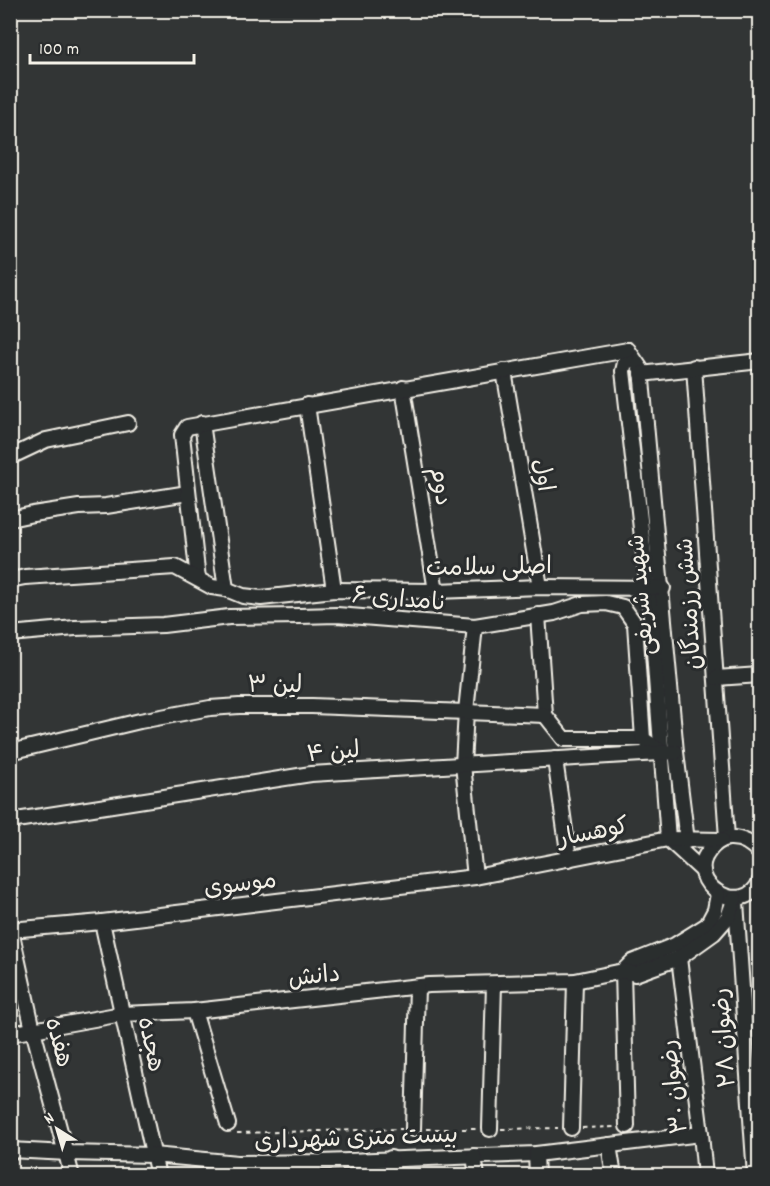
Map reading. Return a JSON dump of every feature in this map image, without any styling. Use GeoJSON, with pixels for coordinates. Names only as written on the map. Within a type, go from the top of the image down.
{"type":"FeatureCollection","features":[{"type":"Feature","properties":{"kind":"street"},"geometry":{"type":"LineString","coordinates":[[198,579],[182,435],[187,426],[628,350]]}},
{"type":"Feature","properties":{"kind":"street","name":"شهید شریفی"},"geometry":{"type":"LineString","coordinates":[[628,350],[641,369],[663,588],[669,752],[668,839]]}},
{"type":"Feature","properties":{"kind":"street","name":"شهید شریفی"},"geometry":{"type":"LineString","coordinates":[[628,350],[623,371],[647,588],[669,752],[687,841]]}},
{"type":"Feature","properties":{"kind":"street"},"geometry":{"type":"LineString","coordinates":[[641,374],[759,361]]}},
{"type":"Feature","properties":{"kind":"street","name":"شش رزمندگان"},"geometry":{"type":"LineString","coordinates":[[694,367],[716,678],[724,839]]}},
{"type":"Feature","properties":{"kind":"street","name":"اول"},"geometry":{"type":"LineString","coordinates":[[504,371],[540,587]]}},
{"type":"Feature","properties":{"kind":"street","name":"دوم"},"geometry":{"type":"LineString","coordinates":[[403,388],[436,591]]}},
{"type":"Feature","properties":{"kind":"street"},"geometry":{"type":"LineString","coordinates":[[307,405],[334,590]]}},
{"type":"Feature","properties":{"kind":"street"},"geometry":{"type":"LineString","coordinates":[[10,457],[46,440],[128,423]]}},
{"type":"Feature","properties":{"kind":"street"},"geometry":{"type":"LineString","coordinates":[[202,423],[226,589]]}},
{"type":"Feature","properties":{"kind":"street"},"geometry":{"type":"LineString","coordinates":[[10,519],[79,507],[106,506],[188,493]]}},
{"type":"Feature","properties":{"kind":"street","name":"اصلی سلامت"},"geometry":{"type":"LineString","coordinates":[[10,580],[25,577],[175,567],[212,586],[243,596],[261,598],[334,590],[663,588]]}},
{"type":"Feature","properties":{"kind":"street","name":"نامداری ۶"},"geometry":{"type":"LineString","coordinates":[[10,634],[75,628],[163,626],[229,617],[338,615],[475,626],[538,615],[582,604],[606,603],[623,607],[635,624],[643,740]]}},
{"type":"Feature","properties":{"kind":"street"},"geometry":{"type":"LineString","coordinates":[[538,615],[545,715],[564,739],[643,740],[669,752]]}},
{"type":"Feature","properties":{"kind":"street"},"geometry":{"type":"LineString","coordinates":[[475,626],[463,765],[475,877]]}},
{"type":"Feature","properties":{"kind":"street"},"geometry":{"type":"LineString","coordinates":[[716,678],[759,675]]}},
{"type":"Feature","properties":{"kind":"street","name":"لین ۳"},"geometry":{"type":"LineString","coordinates":[[10,752],[140,721],[210,708],[265,705],[545,715]]}},
{"type":"Feature","properties":{"kind":"street","name":"لین ۴"},"geometry":{"type":"LineString","coordinates":[[10,821],[311,774],[669,752]]}},
{"type":"Feature","properties":{"kind":"street"},"geometry":{"type":"LineString","coordinates":[[555,759],[569,859]]}},
{"type":"Feature","properties":{"kind":"street","name":"کوهسار"},"geometry":{"type":"LineString","coordinates":[[475,877],[668,839],[687,841],[759,837]]}},
{"type":"Feature","properties":{"kind":"street"},"geometry":{"type":"LineString","coordinates":[[668,839],[703,870]]}},
{"type":"Feature","properties":{"kind":"street"},"geometry":{"type":"LineString","coordinates":[[724,839],[707,852],[702,862],[708,884],[718,894],[747,896]]}},
{"type":"Feature","properties":{"kind":"street"},"geometry":{"type":"LineString","coordinates":[[742,839],[754,846],[759,854]]}},
{"type":"Feature","properties":{"kind":"street","name":"موسوی"},"geometry":{"type":"LineString","coordinates":[[11,930],[102,922],[475,877]]}},
{"type":"Feature","properties":{"kind":"street","name":"دانش"},"geometry":{"type":"LineString","coordinates":[[10,1034],[122,1014],[194,1011],[417,987],[575,981],[623,971],[635,974],[680,958],[714,933],[758,886],[759,881]]}},
{"type":"Feature","properties":{"kind":"street","name":"دانش"},"geometry":{"type":"LineString","coordinates":[[623,971],[632,962],[675,945],[707,925],[715,910],[718,894]]}},
{"type":"Feature","properties":{"kind":"street","name":"رضوان ۲۸"},"geometry":{"type":"LineString","coordinates":[[747,896],[755,1176]]}},
{"type":"Feature","properties":{"kind":"street","name":"هفده"},"geometry":{"type":"LineString","coordinates":[[10,919],[33,1030],[68,1153],[72,1176]]}},
{"type":"Feature","properties":{"kind":"street","name":"هجده"},"geometry":{"type":"LineString","coordinates":[[102,922],[158,1176]]}},
{"type":"Feature","properties":{"kind":"street","name":"رضوان ۳۰"},"geometry":{"type":"LineString","coordinates":[[680,958],[705,1176]]}},
{"type":"Feature","properties":{"kind":"street"},"geometry":{"type":"LineString","coordinates":[[623,971],[627,1126]]}},
{"type":"Feature","properties":{"kind":"street"},"geometry":{"type":"LineString","coordinates":[[571,1128],[575,981]]}},
{"type":"Feature","properties":{"kind":"street"},"geometry":{"type":"LineString","coordinates":[[490,1129],[494,984]]}},
{"type":"Feature","properties":{"kind":"street"},"geometry":{"type":"LineString","coordinates":[[413,1129],[417,987]]}},
{"type":"Feature","properties":{"kind":"street"},"geometry":{"type":"LineString","coordinates":[[194,1011],[228,1124]]}},
{"type":"Feature","properties":{"kind":"street","name":"بیست متری شهرداری"},"geometry":{"type":"LineString","coordinates":[[10,1150],[153,1155],[238,1169],[321,1169],[391,1158],[536,1154],[701,1134]]}},
{"type":"Feature","properties":{"kind":"street"},"geometry":{"type":"LineString","coordinates":[[609,1145],[614,1176]]}},
{"type":"Feature","properties":{"kind":"street"},"geometry":{"type":"LineString","coordinates":[[536,1154],[537,1176]]}},
{"type":"Feature","properties":{"kind":"street"},"geometry":{"type":"LineString","coordinates":[[474,1156],[477,1176]]}},
{"type":"Feature","properties":{"kind":"street"},"geometry":{"type":"LineString","coordinates":[[391,1158],[393,1176]]}},
{"type":"Feature","properties":{"kind":"path"},"geometry":{"type":"LineString","coordinates":[[228,1124],[234,1133],[627,1126]]}}]}
